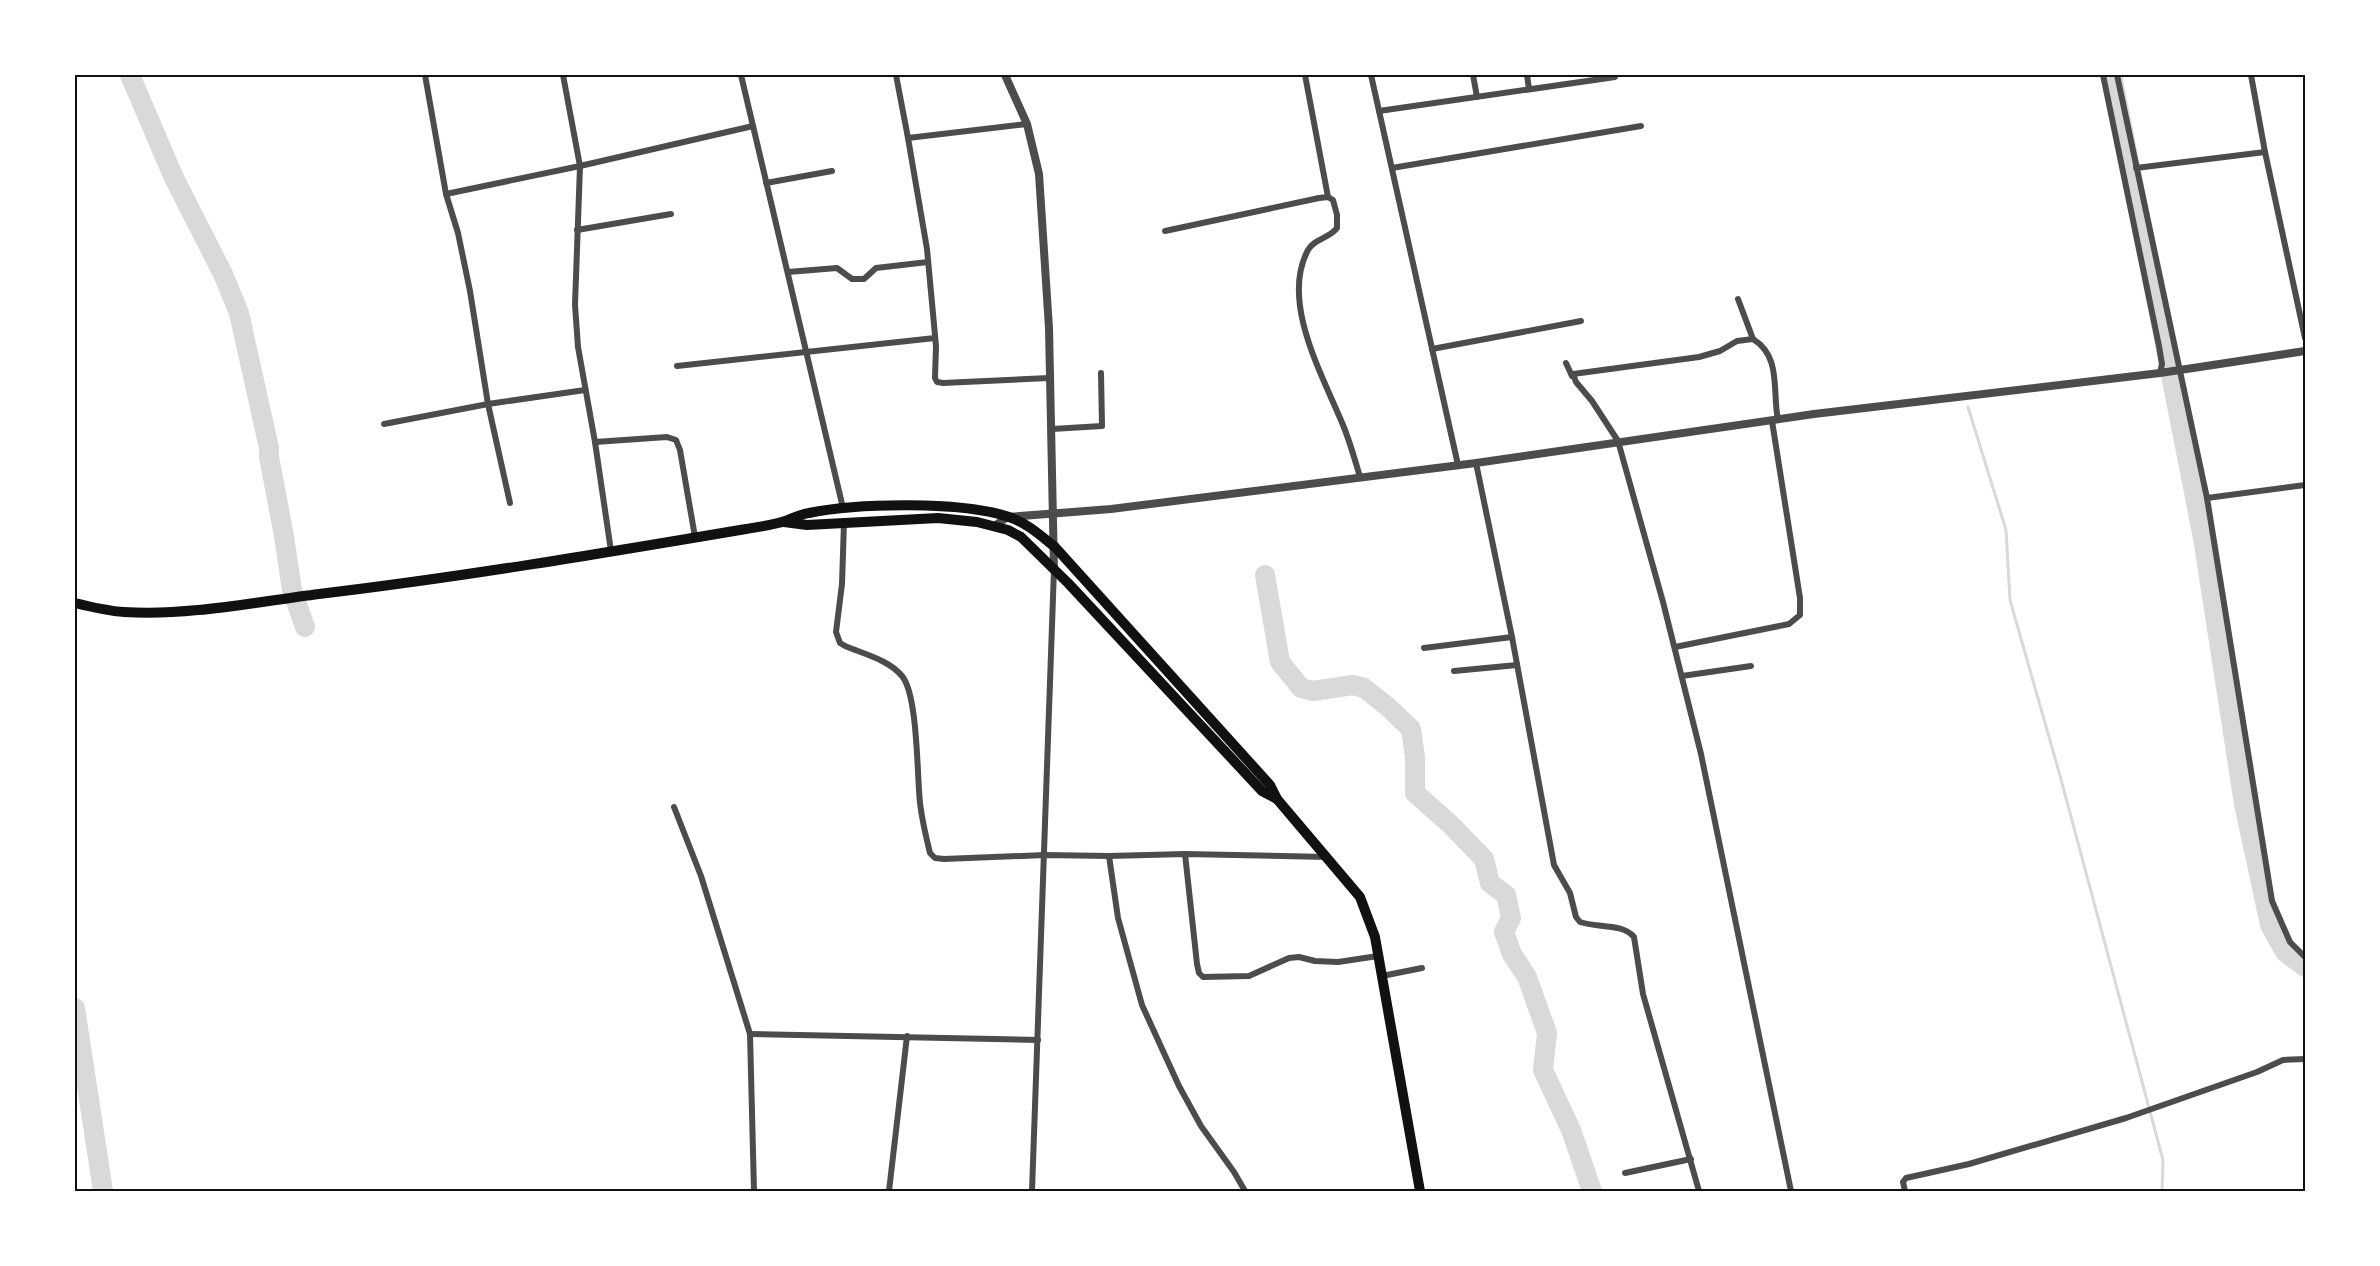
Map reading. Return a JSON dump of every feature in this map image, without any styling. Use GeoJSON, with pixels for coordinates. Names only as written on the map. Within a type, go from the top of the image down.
{"type":"FeatureCollection","features":[{"type":"Feature","properties":{"kind":"highway"},"geometry":{"type":"LineString","coordinates":[[75,603],[122,612],[154,613],[280,600],[416,583],[783,522],[807,513],[843,508],[944,508],[975,510],[1008,517],[1028,526],[1054,547],[1270,785],[1277,800],[1360,897],[1375,937],[1420,1191]]}},
{"type":"Feature","properties":{"kind":"highway"},"geometry":{"type":"LineString","coordinates":[[783,522],[807,525],[938,518],[994,526],[1026,540],[1262,791],[1277,800]]}},
{"type":"Feature","properties":{"kind":"street"},"geometry":{"type":"LineString","coordinates":[[425,75],[446,194],[458,233],[488,404],[510,503]]}},
{"type":"Feature","properties":{"kind":"street"},"geometry":{"type":"LineString","coordinates":[[563,75],[580,166],[575,305],[578,347],[611,551]]}},
{"type":"Feature","properties":{"kind":"street"},"geometry":{"type":"LineString","coordinates":[[741,75],[843,508]]}},
{"type":"Feature","properties":{"kind":"street"},"geometry":{"type":"LineString","coordinates":[[896,75],[928,262],[935,338],[935,378],[938,382],[955,383],[1049,378]]}},
{"type":"Feature","properties":{"kind":"street"},"geometry":{"type":"LineString","coordinates":[[1005,75],[1027,124],[1039,174],[1049,328],[1052,429],[1054,569],[1032,1191]]}},
{"type":"Feature","properties":{"kind":"street"},"geometry":{"type":"LineString","coordinates":[[1305,75],[1328,197],[1334,204],[1338,215],[1337,228],[1329,236],[1310,246],[1304,262],[1298,296],[1308,336],[1348,437],[1360,477]]}},
{"type":"Feature","properties":{"kind":"street"},"geometry":{"type":"LineString","coordinates":[[1371,75],[1458,465]]}},
{"type":"Feature","properties":{"kind":"street"},"geometry":{"type":"LineString","coordinates":[[1473,75],[1478,97]]}},
{"type":"Feature","properties":{"kind":"street"},"geometry":{"type":"LineString","coordinates":[[1527,75],[1528,89]]}},
{"type":"Feature","properties":{"kind":"street"},"geometry":{"type":"LineString","coordinates":[[1570,75],[1571,83]]}},
{"type":"Feature","properties":{"kind":"street"},"geometry":{"type":"LineString","coordinates":[[1379,111],[1616,77],[1615,75]]}},
{"type":"Feature","properties":{"kind":"street"},"geometry":{"type":"LineString","coordinates":[[2103,75],[2159,346],[2162,373]]}},
{"type":"Feature","properties":{"kind":"street"},"geometry":{"type":"LineString","coordinates":[[2117,75],[2207,498],[2272,901],[2290,942],[2305,957]]}},
{"type":"Feature","properties":{"kind":"street"},"geometry":{"type":"LineString","coordinates":[[2252,75],[2265,152],[2305,338]]}},
{"type":"Feature","properties":{"kind":"street"},"geometry":{"type":"LineString","coordinates":[[908,138],[1027,124]]}},
{"type":"Feature","properties":{"kind":"street"},"geometry":{"type":"LineString","coordinates":[[446,194],[753,126]]}},
{"type":"Feature","properties":{"kind":"street"},"geometry":{"type":"LineString","coordinates":[[1392,168],[1641,126]]}},
{"type":"Feature","properties":{"kind":"street"},"geometry":{"type":"LineString","coordinates":[[2136,168],[2265,152]]}},
{"type":"Feature","properties":{"kind":"street"},"geometry":{"type":"LineString","coordinates":[[766,183],[832,171]]}},
{"type":"Feature","properties":{"kind":"street"},"geometry":{"type":"LineString","coordinates":[[1165,231],[1328,197]]}},
{"type":"Feature","properties":{"kind":"street"},"geometry":{"type":"LineString","coordinates":[[577,230],[671,214]]}},
{"type":"Feature","properties":{"kind":"street"},"geometry":{"type":"LineString","coordinates":[[788,272],[837,268],[850,278],[864,279],[876,268],[928,262]]}},
{"type":"Feature","properties":{"kind":"street"},"geometry":{"type":"LineString","coordinates":[[1675,647],[1790,624],[1800,615],[1800,598],[1777,421],[1772,361],[1763,346],[1753,339],[1738,299]]}},
{"type":"Feature","properties":{"kind":"street"},"geometry":{"type":"LineString","coordinates":[[1432,350],[1581,321]]}},
{"type":"Feature","properties":{"kind":"street"},"geometry":{"type":"LineString","coordinates":[[676,366],[935,338]]}},
{"type":"Feature","properties":{"kind":"street"},"geometry":{"type":"LineString","coordinates":[[1572,376],[1575,372],[1662,364],[1700,357],[1720,351],[1737,341],[1753,339]]}},
{"type":"Feature","properties":{"kind":"street"},"geometry":{"type":"LineString","coordinates":[[994,526],[1008,517],[1111,509],[1476,463],[1814,414],[2162,373],[2305,351]]}},
{"type":"Feature","properties":{"kind":"street"},"geometry":{"type":"LineString","coordinates":[[1566,363],[1572,376],[1618,441],[1675,647],[1701,754],[1791,1191]]}},
{"type":"Feature","properties":{"kind":"street"},"geometry":{"type":"LineString","coordinates":[[1052,429],[1102,426],[1101,373]]}},
{"type":"Feature","properties":{"kind":"street"},"geometry":{"type":"LineString","coordinates":[[384,424],[488,404],[585,390]]}},
{"type":"Feature","properties":{"kind":"street"},"geometry":{"type":"LineString","coordinates":[[595,442],[667,436],[676,440],[680,450],[695,537]]}},
{"type":"Feature","properties":{"kind":"street"},"geometry":{"type":"LineString","coordinates":[[1476,463],[1512,637],[1554,865],[1570,893],[1576,917],[1580,922],[1613,927],[1627,931],[1634,937],[1643,994],[1699,1191]]}},
{"type":"Feature","properties":{"kind":"street"},"geometry":{"type":"LineString","coordinates":[[2207,498],[2305,485]]}},
{"type":"Feature","properties":{"kind":"street"},"geometry":{"type":"LineString","coordinates":[[844,522],[837,638],[845,646],[888,665],[902,675],[907,683],[912,706],[921,804],[930,853],[935,858],[1185,854],[1328,857]]}},
{"type":"Feature","properties":{"kind":"street"},"geometry":{"type":"LineString","coordinates":[[1424,648],[1512,637]]}},
{"type":"Feature","properties":{"kind":"street"},"geometry":{"type":"LineString","coordinates":[[1454,671],[1517,665]]}},
{"type":"Feature","properties":{"kind":"street"},"geometry":{"type":"LineString","coordinates":[[1682,676],[1751,666]]}},
{"type":"Feature","properties":{"kind":"street"},"geometry":{"type":"LineString","coordinates":[[674,807],[701,876],[750,1034],[754,1191]]}},
{"type":"Feature","properties":{"kind":"street"},"geometry":{"type":"LineString","coordinates":[[1185,854],[1197,964],[1199,973],[1203,977],[1249,976],[1289,958],[1299,957],[1315,961],[1338,962],[1378,956]]}},
{"type":"Feature","properties":{"kind":"street"},"geometry":{"type":"LineString","coordinates":[[1109,856],[1118,918],[1142,1005],[1201,1126],[1245,1191]]}},
{"type":"Feature","properties":{"kind":"street"},"geometry":{"type":"LineString","coordinates":[[1382,976],[1422,968]]}},
{"type":"Feature","properties":{"kind":"street"},"geometry":{"type":"LineString","coordinates":[[750,1034],[1038,1040]]}},
{"type":"Feature","properties":{"kind":"street"},"geometry":{"type":"LineString","coordinates":[[889,1191],[907,1036]]}},
{"type":"Feature","properties":{"kind":"street"},"geometry":{"type":"LineString","coordinates":[[1905,1191],[1903,1182],[1906,1178],[1969,1164],[2153,1110],[2257,1072],[2283,1060],[2305,1059]]}},
{"type":"Feature","properties":{"kind":"street"},"geometry":{"type":"LineString","coordinates":[[1625,1173],[1691,1159]]}},
{"type":"Feature","properties":{"kind":"waterway"},"geometry":{"type":"LineString","coordinates":[[130,75],[174,178],[223,274],[239,313],[269,448],[292,590],[305,627]]}},
{"type":"Feature","properties":{"kind":"waterway"},"geometry":{"type":"LineString","coordinates":[[2112,75],[2203,538],[2244,804],[2270,925],[2285,952],[2305,967]]}},
{"type":"Feature","properties":{"kind":"waterway"},"geometry":{"type":"LineString","coordinates":[[1968,407],[2006,530],[2010,600],[2059,772],[2163,1160],[2162,1191]]}},
{"type":"Feature","properties":{"kind":"waterway"},"geometry":{"type":"LineString","coordinates":[[1265,575],[1280,662],[1301,688],[1313,691],[1353,685],[1364,688],[1411,729],[1415,757],[1415,793],[1484,859],[1490,883],[1506,895],[1511,918],[1504,932],[1512,954],[1527,977],[1547,1033],[1543,1070],[1571,1130],[1592,1191]]}},
{"type":"Feature","properties":{"kind":"waterway"},"geometry":{"type":"LineString","coordinates":[[75,1008],[103,1191]]}}]}
